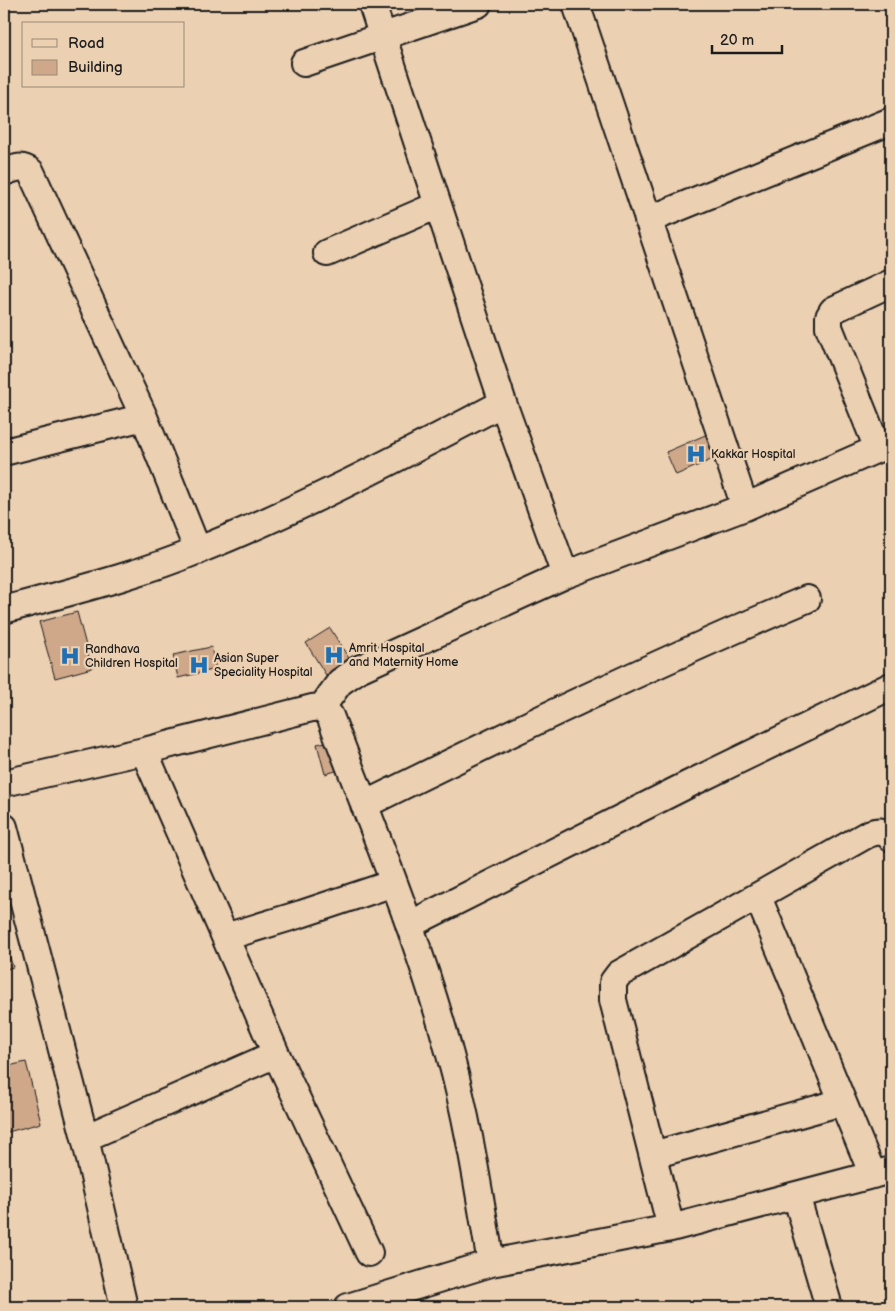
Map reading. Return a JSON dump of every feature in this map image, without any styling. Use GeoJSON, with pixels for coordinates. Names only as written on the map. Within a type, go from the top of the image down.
{"type":"FeatureCollection","features":[{"type":"Feature","properties":{"kind":"street"},"geometry":{"type":"LineString","coordinates":[[372,4],[503,403],[566,575]]}},
{"type":"Feature","properties":{"kind":"street"},"geometry":{"type":"LineString","coordinates":[[304,63],[478,4]]}},
{"type":"Feature","properties":{"kind":"street"},"geometry":{"type":"LineString","coordinates":[[576,4],[745,507]]}},
{"type":"Feature","properties":{"kind":"street"},"geometry":{"type":"LineString","coordinates":[[648,220],[891,121]]}},
{"type":"Feature","properties":{"kind":"street"},"geometry":{"type":"LineString","coordinates":[[4,172],[19,167],[25,167],[31,172],[144,417],[198,551]]}},
{"type":"Feature","properties":{"kind":"street"},"geometry":{"type":"LineString","coordinates":[[327,253],[438,204]]}},
{"type":"Feature","properties":{"kind":"street"},"geometry":{"type":"LineString","coordinates":[[4,783],[322,707],[340,682],[359,669],[566,575],[745,507],[885,446],[829,327],[829,317],[833,310],[891,283]]}},
{"type":"Feature","properties":{"kind":"street"},"geometry":{"type":"LineString","coordinates":[[4,610],[125,576],[198,551],[310,502],[503,403]]}},
{"type":"Feature","properties":{"kind":"street"},"geometry":{"type":"LineString","coordinates":[[4,452],[144,417]]}},
{"type":"Feature","properties":{"kind":"street"},"geometry":{"type":"LineString","coordinates":[[364,806],[513,732],[712,639],[807,598]]}},
{"type":"Feature","properties":{"kind":"street"},"geometry":{"type":"LineString","coordinates":[[409,924],[689,784],[891,686]]}},
{"type":"Feature","properties":{"kind":"street"},"geometry":{"type":"LineString","coordinates":[[322,707],[330,716],[394,883],[429,982],[468,1125],[491,1263]]}},
{"type":"Feature","properties":{"kind":"street"},"geometry":{"type":"LineString","coordinates":[[144,751],[276,1054],[369,1253]]}},
{"type":"Feature","properties":{"kind":"street"},"geometry":{"type":"LineString","coordinates":[[4,827],[85,1138],[124,1307]]}},
{"type":"Feature","properties":{"kind":"street"},"geometry":{"type":"LineString","coordinates":[[671,1228],[613,1000],[613,982],[619,974],[868,834],[879,831],[888,834],[891,838]]}},
{"type":"Feature","properties":{"kind":"street"},"geometry":{"type":"LineString","coordinates":[[225,937],[394,883]]}},
{"type":"Feature","properties":{"kind":"street"},"geometry":{"type":"LineString","coordinates":[[348,1307],[491,1263],[671,1228],[882,1172],[842,1102],[758,897]]}},
{"type":"Feature","properties":{"kind":"street"},"geometry":{"type":"LineString","coordinates":[[85,1138],[276,1054]]}},
{"type":"Feature","properties":{"kind":"street"},"geometry":{"type":"LineString","coordinates":[[653,1155],[842,1102]]}},
{"type":"Feature","properties":{"kind":"street"},"geometry":{"type":"LineString","coordinates":[[796,1195],[829,1307]]}},
{"type":"Feature","properties":{"kind":"building"},"geometry":{"type":"Polygon","coordinates":[[[710,433],[720,456],[676,475],[666,452],[710,433]]]}},
{"type":"Feature","properties":{"kind":"building"},"geometry":{"type":"Polygon","coordinates":[[[77,612],[92,668],[55,678],[39,622],[77,612]]]}},
{"type":"Feature","properties":{"kind":"building"},"geometry":{"type":"Polygon","coordinates":[[[330,628],[353,665],[329,680],[306,643],[330,628]]]}},
{"type":"Feature","properties":{"kind":"building"},"geometry":{"type":"Polygon","coordinates":[[[211,647],[216,669],[178,678],[173,655],[211,647]]]}},
{"type":"Feature","properties":{"kind":"building"},"geometry":{"type":"Polygon","coordinates":[[[335,740],[343,769],[325,774],[317,744],[335,740]]]}},
{"type":"Feature","properties":{"kind":"building"},"geometry":{"type":"Polygon","coordinates":[[[4,940],[13,967],[4,970],[4,940]]]}},
{"type":"Feature","properties":{"kind":"building"},"geometry":{"type":"Polygon","coordinates":[[[26,1062],[41,1123],[4,1133],[4,1067],[26,1062]]]}},
{"type":"Feature","properties":{"kind":"place","name":"Kakkar Hospital"},"geometry":{"type":"Point","coordinates":[696,454]}},
{"type":"Feature","properties":{"kind":"place","name":"Amrit Hospital and Maternity Home"},"geometry":{"type":"Point","coordinates":[334,655]}},
{"type":"Feature","properties":{"kind":"place","name":"Randhava Children Hospital"},"geometry":{"type":"Point","coordinates":[70,656]}},
{"type":"Feature","properties":{"kind":"place","name":"Asian Super Speciality Hospital"},"geometry":{"type":"Point","coordinates":[199,665]}}]}
